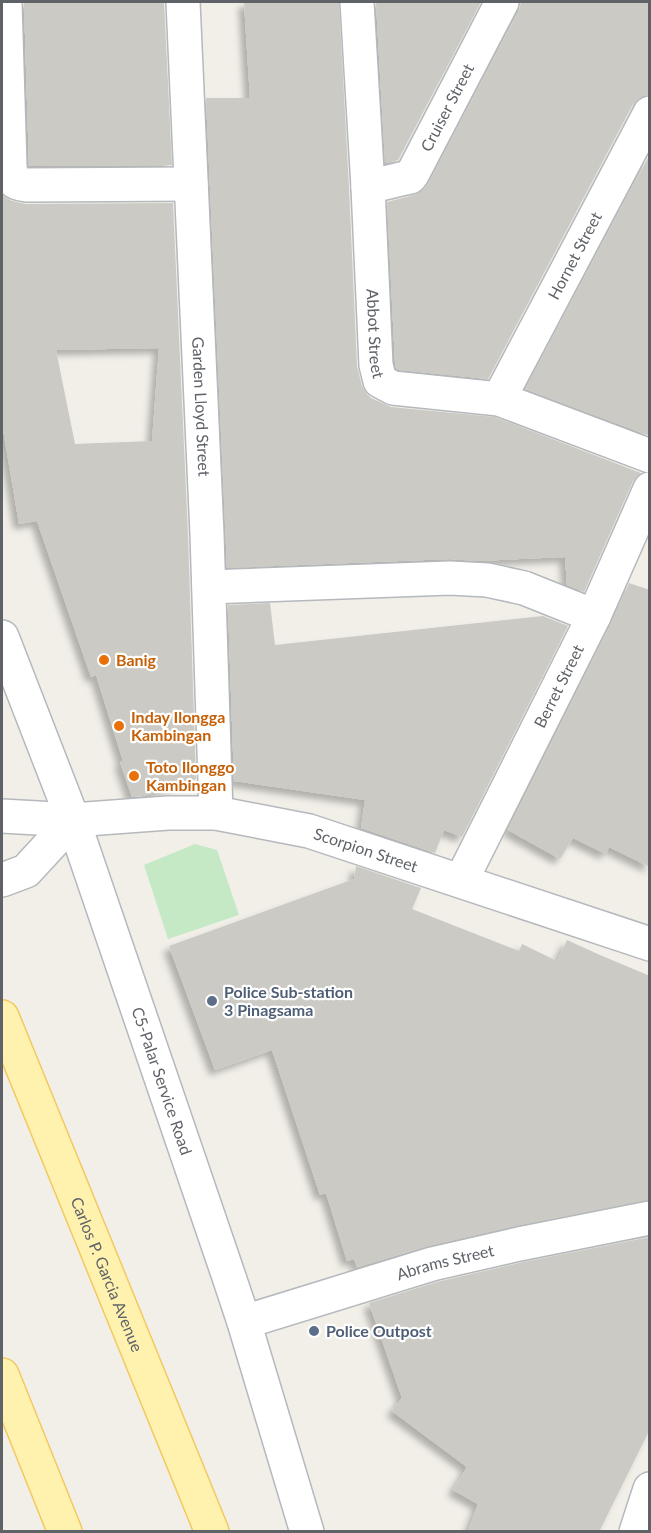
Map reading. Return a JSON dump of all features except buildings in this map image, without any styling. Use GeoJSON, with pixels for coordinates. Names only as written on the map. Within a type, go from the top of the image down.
{"type":"FeatureCollection","features":[{"type":"Feature","properties":{"kind":"main road","name":"Carlos P. Garcia Avenue"},"geometry":{"type":"LineString","coordinates":[[2,1017],[212,1532]]}},
{"type":"Feature","properties":{"kind":"main road"},"geometry":{"type":"LineString","coordinates":[[2,1375],[65,1532]]}},
{"type":"Feature","properties":{"kind":"street"},"geometry":{"type":"LineString","coordinates":[[5,2],[6,166],[15,183],[26,185],[191,184]]}},
{"type":"Feature","properties":{"kind":"street","name":"Garden Lloyd Street"},"geometry":{"type":"LineString","coordinates":[[183,2],[216,813]]}},
{"type":"Feature","properties":{"kind":"street","name":"Abbot Street"},"geometry":{"type":"LineString","coordinates":[[357,2],[376,365],[380,381],[393,388],[500,399],[650,456]]}},
{"type":"Feature","properties":{"kind":"street","name":"Cruiser Street"},"geometry":{"type":"LineString","coordinates":[[368,187],[410,177],[502,2]]}},
{"type":"Feature","properties":{"kind":"street","name":"Hornet Street"},"geometry":{"type":"LineString","coordinates":[[500,399],[650,113]]}},
{"type":"Feature","properties":{"kind":"street","name":"Berret Street"},"geometry":{"type":"LineString","coordinates":[[460,881],[594,616],[637,552],[650,489]]}},
{"type":"Feature","properties":{"kind":"street"},"geometry":{"type":"LineString","coordinates":[[208,587],[450,578],[487,580],[524,588],[594,616]]}},
{"type":"Feature","properties":{"kind":"street","name":"C5-Palar Service Road"},"geometry":{"type":"LineString","coordinates":[[2,637],[73,820],[244,1322],[307,1532]]}},
{"type":"Feature","properties":{"kind":"street","name":"Scorpion Street"},"geometry":{"type":"LineString","coordinates":[[2,816],[73,820],[168,813],[216,813],[309,831],[650,944]]}},
{"type":"Feature","properties":{"kind":"street"},"geometry":{"type":"LineString","coordinates":[[2,880],[26,871],[73,820]]}},
{"type":"Feature","properties":{"kind":"street","name":"Abrams Street"},"geometry":{"type":"LineString","coordinates":[[244,1322],[432,1264],[650,1218]]}},
{"type":"Feature","properties":{"kind":"street"},"geometry":{"type":"LineString","coordinates":[[636,1532],[650,1489]]}},
{"type":"Feature","properties":{"kind":"green space"},"geometry":{"type":"Polygon","coordinates":[[[195,844],[217,850],[239,915],[168,939],[144,865],[195,844]]]}},
{"type":"Feature","properties":{"kind":"place","name":"Banig"},"geometry":{"type":"Point","coordinates":[104,660]}},
{"type":"Feature","properties":{"kind":"place","name":"Inday Ilongga Kambingan"},"geometry":{"type":"Point","coordinates":[119,726]}},
{"type":"Feature","properties":{"kind":"place","name":"Toto Ilonggo Kambingan"},"geometry":{"type":"Point","coordinates":[134,776]}},
{"type":"Feature","properties":{"kind":"place","name":"Police Sub-station 3 Pinagsama"},"geometry":{"type":"Point","coordinates":[212,1001]}},
{"type":"Feature","properties":{"kind":"place","name":"Police Outpost"},"geometry":{"type":"Point","coordinates":[314,1331]}}]}
